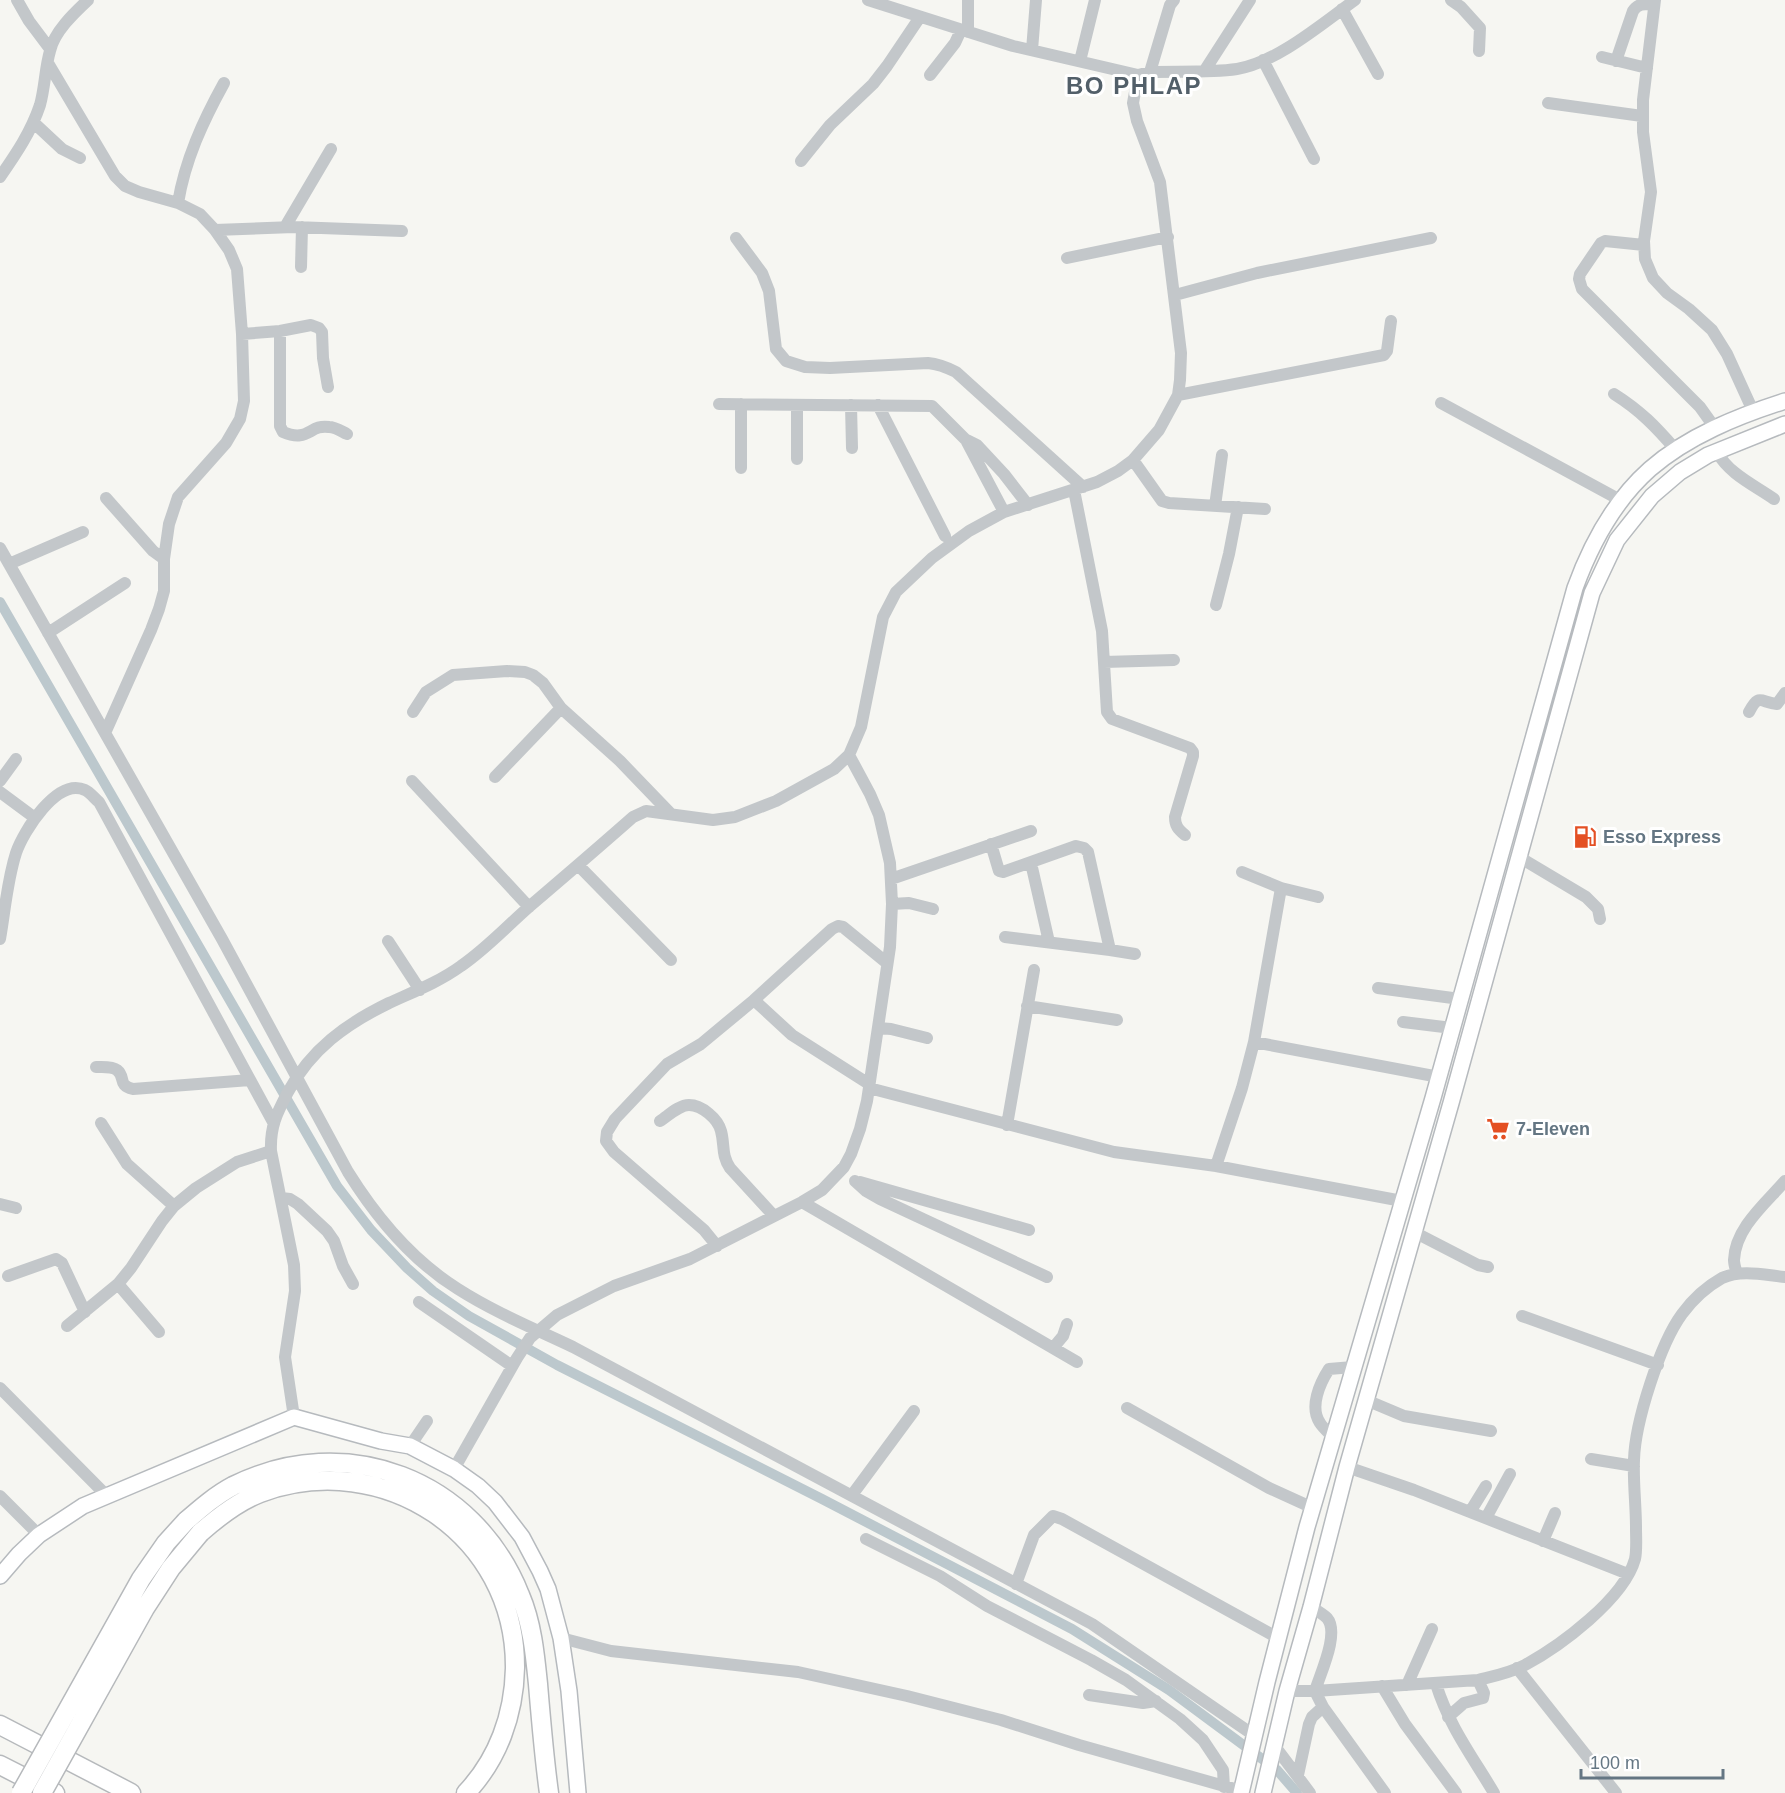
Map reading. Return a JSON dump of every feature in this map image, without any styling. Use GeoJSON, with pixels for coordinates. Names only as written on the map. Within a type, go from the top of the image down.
{"type":"FeatureCollection","features":[{"type":"Feature","properties":{"kind":"highway"},"geometry":{"type":"LineString","coordinates":[[42,1793],[145,1608],[171,1568],[193,1527],[217,1496],[239,1484],[278,1470],[318,1463],[363,1466],[389,1472],[436,1491],[478,1526],[502,1556],[522,1598],[532,1636],[549,1793]]}},
{"type":"Feature","properties":{"kind":"highway"},"geometry":{"type":"LineString","coordinates":[[21,1793],[141,1579],[166,1543],[260,1494],[286,1486],[341,1481],[375,1486],[404,1496],[434,1512],[475,1551],[491,1573],[503,1600],[511,1623],[515,1664],[513,1698],[503,1733],[485,1767],[466,1793]]}},
{"type":"Feature","properties":{"kind":"highway"},"geometry":{"type":"LineString","coordinates":[[0,1725],[131,1793]]}},
{"type":"Feature","properties":{"kind":"highway"},"geometry":{"type":"LineString","coordinates":[[0,1764],[55,1793]]}},
{"type":"Feature","properties":{"kind":"highway"},"geometry":{"type":"LineString","coordinates":[[111,1782],[137,1793]]}},
{"type":"Feature","properties":{"kind":"main road"},"geometry":{"type":"LineString","coordinates":[[1242,1792],[1278,1638],[1312,1508],[1439,1077],[1575,588],[1585,561],[1597,538],[1622,501],[1636,482],[1651,468],[1676,450],[1715,428],[1753,411],[1785,401]]}},
{"type":"Feature","properties":{"kind":"main road"},"geometry":{"type":"LineString","coordinates":[[1264,1788],[1287,1691],[1347,1467],[1592,593],[1617,540],[1652,496],[1680,472],[1717,452],[1785,424]]}},
{"type":"Feature","properties":{"kind":"main road"},"geometry":{"type":"LineString","coordinates":[[0,1576],[39,1535],[83,1506],[294,1417],[381,1441],[410,1446],[454,1469],[478,1486],[495,1502],[532,1554],[548,1589],[561,1638],[569,1691],[578,1793]]}},
{"type":"Feature","properties":{"kind":"main road"},"geometry":{"type":"LineString","coordinates":[[1312,1508],[1341,1490]]}},
{"type":"Feature","properties":{"kind":"street"},"geometry":{"type":"LineString","coordinates":[[17,0],[50,49]]}},
{"type":"Feature","properties":{"kind":"street"},"geometry":{"type":"LineString","coordinates":[[0,177],[33,122],[40,104],[50,49],[68,21],[88,0]]}},
{"type":"Feature","properties":{"kind":"street"},"geometry":{"type":"LineString","coordinates":[[868,0],[1013,46],[1144,73],[1237,69],[1263,60],[1298,41],[1355,0]]}},
{"type":"Feature","properties":{"kind":"street"},"geometry":{"type":"LineString","coordinates":[[930,75],[964,31],[968,0]]}},
{"type":"Feature","properties":{"kind":"street"},"geometry":{"type":"LineString","coordinates":[[1032,50],[1036,0]]}},
{"type":"Feature","properties":{"kind":"street"},"geometry":{"type":"LineString","coordinates":[[1080,61],[1095,0]]}},
{"type":"Feature","properties":{"kind":"street"},"geometry":{"type":"LineString","coordinates":[[294,1417],[285,1357],[295,1291],[294,1265],[270,1139],[275,1117],[293,1081],[311,1057],[358,1020],[420,990],[462,966],[633,817],[646,811],[713,820],[735,817],[776,801],[834,769],[849,756],[861,727],[883,617],[896,592],[932,558],[969,531],[1004,512],[1097,482],[1118,471],[1133,460],[1159,430],[1178,395],[1181,353],[1160,182],[1137,121],[1133,103],[1170,5],[1174,0]]}},
{"type":"Feature","properties":{"kind":"street"},"geometry":{"type":"LineString","coordinates":[[1205,70],[1250,0]]}},
{"type":"Feature","properties":{"kind":"street"},"geometry":{"type":"LineString","coordinates":[[1451,0],[1461,7],[1480,28],[1479,51]]}},
{"type":"Feature","properties":{"kind":"street"},"geometry":{"type":"LineString","coordinates":[[1616,61],[1633,11],[1640,4],[1655,2],[1642,116],[1651,192],[1644,245],[1645,259],[1653,278],[1667,293],[1712,330],[1727,354],[1753,411]]}},
{"type":"Feature","properties":{"kind":"street"},"geometry":{"type":"LineString","coordinates":[[1342,9],[1378,74]]}},
{"type":"Feature","properties":{"kind":"street"},"geometry":{"type":"LineString","coordinates":[[801,161],[830,125],[873,84],[920,17]]}},
{"type":"Feature","properties":{"kind":"street"},"geometry":{"type":"LineString","coordinates":[[1602,57],[1647,68]]}},
{"type":"Feature","properties":{"kind":"street"},"geometry":{"type":"LineString","coordinates":[[1263,60],[1314,159]]}},
{"type":"Feature","properties":{"kind":"street"},"geometry":{"type":"LineString","coordinates":[[48,63],[115,176],[125,186],[178,203],[200,214],[229,250],[237,269],[244,401],[240,420],[226,443],[178,497],[169,524],[164,559],[164,591],[159,609],[105,733]]}},
{"type":"Feature","properties":{"kind":"street"},"geometry":{"type":"LineString","coordinates":[[178,203],[187,164],[206,117],[224,83]]}},
{"type":"Feature","properties":{"kind":"street"},"geometry":{"type":"LineString","coordinates":[[1548,103],[1642,116]]}},
{"type":"Feature","properties":{"kind":"street"},"geometry":{"type":"LineString","coordinates":[[33,122],[62,149],[80,158]]}},
{"type":"Feature","properties":{"kind":"street"},"geometry":{"type":"LineString","coordinates":[[285,227],[331,148]]}},
{"type":"Feature","properties":{"kind":"street"},"geometry":{"type":"LineString","coordinates":[[215,230],[302,227],[402,231]]}},
{"type":"Feature","properties":{"kind":"street"},"geometry":{"type":"LineString","coordinates":[[301,267],[302,227]]}},
{"type":"Feature","properties":{"kind":"street"},"geometry":{"type":"LineString","coordinates":[[1067,258],[1168,237]]}},
{"type":"Feature","properties":{"kind":"street"},"geometry":{"type":"LineString","coordinates":[[736,238],[762,273],[769,291],[776,349],[786,361],[805,367],[830,368],[928,363],[947,367],[956,372],[1078,488],[1102,631],[1107,712],[1109,717],[1190,748],[1193,752],[1175,817],[1175,824],[1185,835]]}},
{"type":"Feature","properties":{"kind":"street"},"geometry":{"type":"LineString","coordinates":[[1175,295],[1257,273],[1431,238]]}},
{"type":"Feature","properties":{"kind":"street"},"geometry":{"type":"LineString","coordinates":[[1644,245],[1605,241],[1601,243],[1580,274],[1582,289],[1700,406],[1715,428]]}},
{"type":"Feature","properties":{"kind":"street"},"geometry":{"type":"LineString","coordinates":[[1178,395],[1384,355],[1387,351],[1391,321]]}},
{"type":"Feature","properties":{"kind":"street"},"geometry":{"type":"LineString","coordinates":[[242,334],[280,331],[311,325],[319,328],[322,332],[323,358],[328,387]]}},
{"type":"Feature","properties":{"kind":"street"},"geometry":{"type":"LineString","coordinates":[[280,331],[280,426],[283,432],[297,437],[321,427],[329,427],[347,434]]}},
{"type":"Feature","properties":{"kind":"street"},"geometry":{"type":"LineString","coordinates":[[1614,394],[1637,409],[1676,450]]}},
{"type":"Feature","properties":{"kind":"street"},"geometry":{"type":"LineString","coordinates":[[1441,403],[1622,501]]}},
{"type":"Feature","properties":{"kind":"street"},"geometry":{"type":"LineString","coordinates":[[719,404],[932,406],[965,439],[976,445],[1004,474],[1028,505]]}},
{"type":"Feature","properties":{"kind":"street"},"geometry":{"type":"LineString","coordinates":[[741,404],[741,468]]}},
{"type":"Feature","properties":{"kind":"street"},"geometry":{"type":"LineString","coordinates":[[797,405],[797,459]]}},
{"type":"Feature","properties":{"kind":"street"},"geometry":{"type":"LineString","coordinates":[[851,405],[852,448]]}},
{"type":"Feature","properties":{"kind":"street"},"geometry":{"type":"LineString","coordinates":[[878,405],[945,536]]}},
{"type":"Feature","properties":{"kind":"street"},"geometry":{"type":"LineString","coordinates":[[965,439],[1004,512]]}},
{"type":"Feature","properties":{"kind":"street"},"geometry":{"type":"LineString","coordinates":[[1717,452],[1723,462],[1734,472],[1774,499]]}},
{"type":"Feature","properties":{"kind":"street"},"geometry":{"type":"LineString","coordinates":[[1215,506],[1222,455]]}},
{"type":"Feature","properties":{"kind":"street"},"geometry":{"type":"LineString","coordinates":[[1133,460],[1162,501],[1265,509]]}},
{"type":"Feature","properties":{"kind":"street"},"geometry":{"type":"LineString","coordinates":[[106,498],[153,551],[164,559]]}},
{"type":"Feature","properties":{"kind":"street"},"geometry":{"type":"LineString","coordinates":[[1216,605],[1238,507]]}},
{"type":"Feature","properties":{"kind":"street"},"geometry":{"type":"LineString","coordinates":[[9,564],[83,532]]}},
{"type":"Feature","properties":{"kind":"street"},"geometry":{"type":"LineString","coordinates":[[0,549],[222,939],[293,1081],[363,1196],[404,1243],[435,1272],[457,1288],[534,1334],[584,1353],[1092,1624],[1254,1740]]}},
{"type":"Feature","properties":{"kind":"street"},"geometry":{"type":"LineString","coordinates":[[48,633],[125,583]]}},
{"type":"Feature","properties":{"kind":"street"},"geometry":{"type":"LineString","coordinates":[[1104,662],[1174,660]]}},
{"type":"Feature","properties":{"kind":"street"},"geometry":{"type":"LineString","coordinates":[[413,712],[426,692],[453,675],[507,671],[533,675],[543,683],[561,708],[620,761],[670,813]]}},
{"type":"Feature","properties":{"kind":"street"},"geometry":{"type":"LineString","coordinates":[[1749,712],[1754,702],[1765,700],[1777,704],[1785,693]]}},
{"type":"Feature","properties":{"kind":"street"},"geometry":{"type":"LineString","coordinates":[[495,777],[561,708]]}},
{"type":"Feature","properties":{"kind":"street"},"geometry":{"type":"LineString","coordinates":[[454,1469],[515,1362],[534,1334],[557,1315],[614,1286],[717,1246],[802,1202],[822,1190],[848,1160],[857,1137],[869,1086],[888,963],[892,904],[888,853],[879,816],[849,756]]}},
{"type":"Feature","properties":{"kind":"street"},"geometry":{"type":"LineString","coordinates":[[0,781],[16,759]]}},
{"type":"Feature","properties":{"kind":"street"},"geometry":{"type":"LineString","coordinates":[[412,781],[529,907]]}},
{"type":"Feature","properties":{"kind":"street"},"geometry":{"type":"LineString","coordinates":[[0,939],[16,853],[22,839],[35,818],[58,794],[74,789],[84,790],[99,802],[250,1080],[275,1117]]}},
{"type":"Feature","properties":{"kind":"street"},"geometry":{"type":"LineString","coordinates":[[0,792],[35,818]]}},
{"type":"Feature","properties":{"kind":"street"},"geometry":{"type":"LineString","coordinates":[[891,879],[1031,831]]}},
{"type":"Feature","properties":{"kind":"street"},"geometry":{"type":"LineString","coordinates":[[992,844],[999,871],[1003,872],[1076,846],[1084,848],[1088,852],[1110,950]]}},
{"type":"Feature","properties":{"kind":"street"},"geometry":{"type":"LineString","coordinates":[[1520,856],[1586,897],[1598,909],[1600,919]]}},
{"type":"Feature","properties":{"kind":"street"},"geometry":{"type":"LineString","coordinates":[[1031,863],[1049,942]]}},
{"type":"Feature","properties":{"kind":"street"},"geometry":{"type":"LineString","coordinates":[[578,865],[671,960]]}},
{"type":"Feature","properties":{"kind":"street"},"geometry":{"type":"LineString","coordinates":[[1242,872],[1281,888],[1318,897]]}},
{"type":"Feature","properties":{"kind":"street"},"geometry":{"type":"LineString","coordinates":[[1216,1166],[1242,1088],[1254,1041],[1281,888]]}},
{"type":"Feature","properties":{"kind":"street"},"geometry":{"type":"LineString","coordinates":[[892,904],[909,903],[933,909]]}},
{"type":"Feature","properties":{"kind":"street"},"geometry":{"type":"LineString","coordinates":[[717,1246],[704,1230],[614,1152],[606,1141],[608,1132],[622,1111],[668,1064],[700,1044],[754,1000],[832,929],[838,926],[843,927],[888,963]]}},
{"type":"Feature","properties":{"kind":"street"},"geometry":{"type":"LineString","coordinates":[[1005,937],[1136,954]]}},
{"type":"Feature","properties":{"kind":"street"},"geometry":{"type":"LineString","coordinates":[[388,941],[420,990]]}},
{"type":"Feature","properties":{"kind":"street"},"geometry":{"type":"LineString","coordinates":[[1007,1125],[1034,970]]}},
{"type":"Feature","properties":{"kind":"street"},"geometry":{"type":"LineString","coordinates":[[1378,988],[1460,999]]}},
{"type":"Feature","properties":{"kind":"street"},"geometry":{"type":"LineString","coordinates":[[754,1000],[792,1035],[869,1086],[1114,1152],[1216,1166],[1402,1201]]}},
{"type":"Feature","properties":{"kind":"street"},"geometry":{"type":"LineString","coordinates":[[1028,1006],[1117,1020]]}},
{"type":"Feature","properties":{"kind":"street"},"geometry":{"type":"LineString","coordinates":[[1403,1022],[1452,1028]]}},
{"type":"Feature","properties":{"kind":"street"},"geometry":{"type":"LineString","coordinates":[[878,1028],[927,1038]]}},
{"type":"Feature","properties":{"kind":"street"},"geometry":{"type":"LineString","coordinates":[[1254,1041],[1439,1077]]}},
{"type":"Feature","properties":{"kind":"street"},"geometry":{"type":"LineString","coordinates":[[96,1067],[116,1069],[120,1072],[123,1083],[133,1089],[250,1080]]}},
{"type":"Feature","properties":{"kind":"street"},"geometry":{"type":"LineString","coordinates":[[660,1121],[679,1108],[689,1105],[710,1114],[719,1123],[725,1160],[730,1168],[774,1216]]}},
{"type":"Feature","properties":{"kind":"street"},"geometry":{"type":"LineString","coordinates":[[101,1123],[127,1164],[174,1206]]}},
{"type":"Feature","properties":{"kind":"street"},"geometry":{"type":"LineString","coordinates":[[67,1326],[118,1284],[174,1206],[196,1188],[237,1161],[271,1151]]}},
{"type":"Feature","properties":{"kind":"street"},"geometry":{"type":"LineString","coordinates":[[838,1174],[855,1181],[1029,1230]]}},
{"type":"Feature","properties":{"kind":"street"},"geometry":{"type":"LineString","coordinates":[[855,1181],[880,1199],[1047,1277]]}},
{"type":"Feature","properties":{"kind":"street"},"geometry":{"type":"LineString","coordinates":[[1737,1274],[1733,1262],[1738,1240],[1747,1225],[1785,1181]]}},
{"type":"Feature","properties":{"kind":"street"},"geometry":{"type":"LineString","coordinates":[[281,1198],[290,1199],[298,1204],[327,1231],[334,1241],[343,1266],[353,1284]]}},
{"type":"Feature","properties":{"kind":"street"},"geometry":{"type":"LineString","coordinates":[[802,1202],[1077,1362]]}},
{"type":"Feature","properties":{"kind":"street"},"geometry":{"type":"LineString","coordinates":[[0,1204],[16,1208]]}},
{"type":"Feature","properties":{"kind":"street"},"geometry":{"type":"LineString","coordinates":[[1414,1232],[1478,1265],[1488,1267]]}},
{"type":"Feature","properties":{"kind":"street"},"geometry":{"type":"LineString","coordinates":[[8,1276],[56,1259],[62,1263],[85,1312]]}},
{"type":"Feature","properties":{"kind":"street"},"geometry":{"type":"LineString","coordinates":[[1287,1691],[1478,1680],[1517,1668],[1548,1650],[1587,1621],[1619,1589],[1635,1559],[1634,1466],[1639,1420],[1667,1341],[1681,1316],[1699,1294],[1724,1278],[1737,1274],[1785,1277]]}},
{"type":"Feature","properties":{"kind":"street"},"geometry":{"type":"LineString","coordinates":[[118,1284],[159,1332]]}},
{"type":"Feature","properties":{"kind":"street"},"geometry":{"type":"LineString","coordinates":[[419,1302],[515,1362]]}},
{"type":"Feature","properties":{"kind":"street"},"geometry":{"type":"LineString","coordinates":[[1522,1316],[1658,1365]]}},
{"type":"Feature","properties":{"kind":"street"},"geometry":{"type":"LineString","coordinates":[[1053,1348],[1063,1336],[1067,1324]]}},
{"type":"Feature","properties":{"kind":"street"},"geometry":{"type":"LineString","coordinates":[[1333,1437],[1320,1423],[1315,1412],[1317,1396],[1329,1369],[1353,1367]]}},
{"type":"Feature","properties":{"kind":"street"},"geometry":{"type":"LineString","coordinates":[[0,1388],[106,1495]]}},
{"type":"Feature","properties":{"kind":"street"},"geometry":{"type":"LineString","coordinates":[[1366,1400],[1404,1416],[1491,1431]]}},
{"type":"Feature","properties":{"kind":"street"},"geometry":{"type":"LineString","coordinates":[[1127,1408],[1269,1488],[1312,1508]]}},
{"type":"Feature","properties":{"kind":"street"},"geometry":{"type":"LineString","coordinates":[[852,1495],[914,1411]]}},
{"type":"Feature","properties":{"kind":"street"},"geometry":{"type":"LineString","coordinates":[[410,1446],[427,1421]]}},
{"type":"Feature","properties":{"kind":"street"},"geometry":{"type":"LineString","coordinates":[[1591,1459],[1634,1466]]}},
{"type":"Feature","properties":{"kind":"street"},"geometry":{"type":"LineString","coordinates":[[1347,1467],[1414,1490],[1628,1574]]}},
{"type":"Feature","properties":{"kind":"street"},"geometry":{"type":"LineString","coordinates":[[1486,1518],[1509,1474]]}},
{"type":"Feature","properties":{"kind":"street"},"geometry":{"type":"LineString","coordinates":[[1470,1512],[1486,1486]]}},
{"type":"Feature","properties":{"kind":"street"},"geometry":{"type":"LineString","coordinates":[[0,1496],[39,1535]]}},
{"type":"Feature","properties":{"kind":"street"},"geometry":{"type":"LineString","coordinates":[[1543,1540],[1555,1513]]}},
{"type":"Feature","properties":{"kind":"street"},"geometry":{"type":"LineString","coordinates":[[1017,1584],[1034,1535],[1053,1516],[1278,1638]]}},
{"type":"Feature","properties":{"kind":"street"},"geometry":{"type":"LineString","coordinates":[[866,1539],[922,1567],[987,1606],[1108,1669],[1156,1701],[1203,1740],[1223,1770],[1224,1786]]}},
{"type":"Feature","properties":{"kind":"street"},"geometry":{"type":"LineString","coordinates":[[1311,1607],[1327,1618],[1332,1628],[1331,1640],[1315,1691],[1323,1707],[1385,1793]]}},
{"type":"Feature","properties":{"kind":"street"},"geometry":{"type":"LineString","coordinates":[[1407,1685],[1432,1629]]}},
{"type":"Feature","properties":{"kind":"street"},"geometry":{"type":"LineString","coordinates":[[561,1638],[611,1652],[798,1672],[907,1696],[1001,1720],[1242,1792]]}},
{"type":"Feature","properties":{"kind":"street"},"geometry":{"type":"LineString","coordinates":[[1517,1668],[1616,1793]]}},
{"type":"Feature","properties":{"kind":"street"},"geometry":{"type":"LineString","coordinates":[[1448,1717],[1464,1703],[1483,1698],[1484,1693],[1478,1680]]}},
{"type":"Feature","properties":{"kind":"street"},"geometry":{"type":"LineString","coordinates":[[1436,1684],[1448,1717],[1494,1793]]}},
{"type":"Feature","properties":{"kind":"street"},"geometry":{"type":"LineString","coordinates":[[1382,1686],[1405,1724],[1456,1793]]}},
{"type":"Feature","properties":{"kind":"street"},"geometry":{"type":"LineString","coordinates":[[1089,1695],[1143,1703],[1156,1701]]}},
{"type":"Feature","properties":{"kind":"street"},"geometry":{"type":"LineString","coordinates":[[1298,1775],[1309,1724],[1312,1717],[1323,1707]]}},
{"type":"Feature","properties":{"kind":"street"},"geometry":{"type":"LineString","coordinates":[[1273,1750],[1298,1775],[1311,1793]]}},
{"type":"Feature","properties":{"kind":"waterway"},"geometry":{"type":"LineString","coordinates":[[0,602],[337,1186],[371,1230],[407,1268],[433,1291],[469,1316],[557,1365],[1072,1629],[1169,1690],[1277,1770],[1297,1793]]}},
{"type":"Feature","properties":{"kind":"place","name":"Esso Express"},"geometry":{"type":"Point","coordinates":[1585,837]}},
{"type":"Feature","properties":{"kind":"place","name":"7-Eleven"},"geometry":{"type":"Point","coordinates":[1498,1129]}},
{"type":"Feature","properties":{"kind":"district","name":"BO PHLAP"},"geometry":{"type":"Point","coordinates":[1134,85]}}]}
